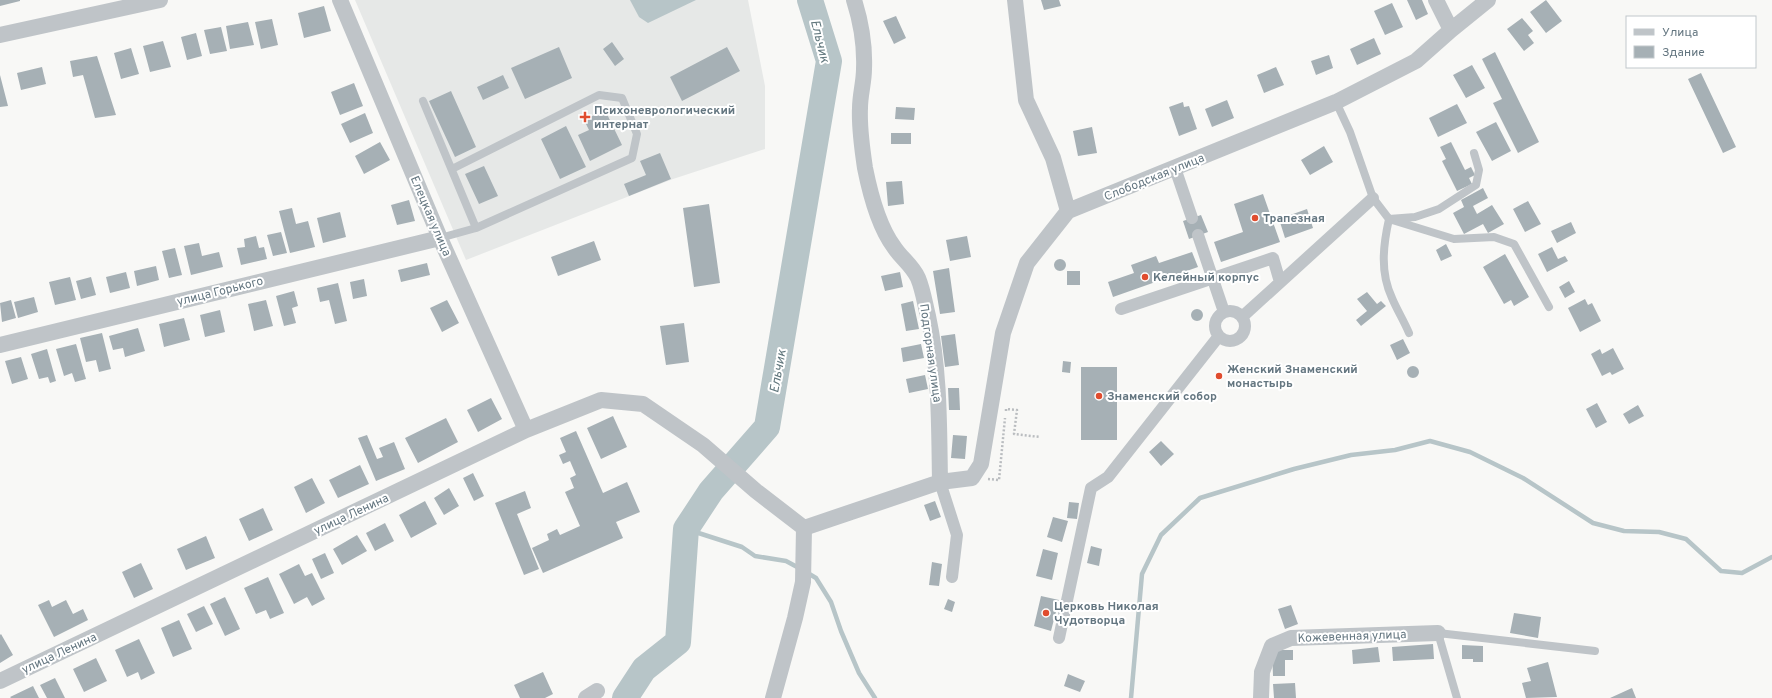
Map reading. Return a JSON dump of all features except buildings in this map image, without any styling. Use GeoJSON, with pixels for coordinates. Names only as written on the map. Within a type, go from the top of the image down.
{"type":"FeatureCollection","features":[{"type":"Feature","properties":{"kind":"street"},"geometry":{"type":"LineString","coordinates":[[0,35],[160,0]]}},
{"type":"Feature","properties":{"kind":"street","name":"Елецкая улица"},"geometry":{"type":"LineString","coordinates":[[340,0],[440,238],[526,430]]}},
{"type":"Feature","properties":{"kind":"street","name":"Подгорная улица"},"geometry":{"type":"LineString","coordinates":[[854,0],[863,40],[864,69],[860,108],[861,139],[866,169],[873,198],[886,235],[918,278],[924,295],[931,330],[938,388],[940,482]]}},
{"type":"Feature","properties":{"kind":"street"},"geometry":{"type":"LineString","coordinates":[[1015,0],[1026,100],[1053,158],[1068,212]]}},
{"type":"Feature","properties":{"kind":"street"},"geometry":{"type":"LineString","coordinates":[[1436,0],[1451,30]]}},
{"type":"Feature","properties":{"kind":"street","name":"Слободская улица"},"geometry":{"type":"LineString","coordinates":[[972,478],[981,464],[1003,332],[1027,263],[1068,212],[1336,102],[1416,61],[1488,0]]}},
{"type":"Feature","properties":{"kind":"street"},"geometry":{"type":"LineString","coordinates":[[1175,168],[1192,218]]}},
{"type":"Feature","properties":{"kind":"street"},"geometry":{"type":"LineString","coordinates":[[1242,317],[1373,198]]}},
{"type":"Feature","properties":{"kind":"street"},"geometry":{"type":"LineString","coordinates":[[1198,235],[1224,312]]}},
{"type":"Feature","properties":{"kind":"street","name":"улица Горького"},"geometry":{"type":"LineString","coordinates":[[0,345],[440,238]]}},
{"type":"Feature","properties":{"kind":"street"},"geometry":{"type":"LineString","coordinates":[[1121,309],[1272,258],[1280,282]]}},
{"type":"Feature","properties":{"kind":"street"},"geometry":{"type":"LineString","coordinates":[[1224,312],[1234,312],[1242,317],[1244,330],[1238,338],[1228,341],[1219,336],[1215,328],[1215,323],[1217,318],[1224,312]]}},
{"type":"Feature","properties":{"kind":"street"},"geometry":{"type":"LineString","coordinates":[[1059,638],[1091,488],[1108,477],[1219,336]]}},
{"type":"Feature","properties":{"kind":"street","name":"улица Ленина"},"geometry":{"type":"LineString","coordinates":[[0,682],[526,430],[601,400],[643,404],[703,445],[756,491],[804,528]]}},
{"type":"Feature","properties":{"kind":"street"},"geometry":{"type":"LineString","coordinates":[[773,698],[795,618],[803,582],[804,528],[940,482],[972,478]]}},
{"type":"Feature","properties":{"kind":"street"},"geometry":{"type":"LineString","coordinates":[[940,482],[957,535],[952,578]]}},
{"type":"Feature","properties":{"kind":"street","name":"Кожевенная улица"},"geometry":{"type":"LineString","coordinates":[[1261,698],[1262,672],[1272,646],[1291,638],[1438,633]]}},
{"type":"Feature","properties":{"kind":"lane"},"geometry":{"type":"LineString","coordinates":[[440,238],[476,228],[632,158],[637,134],[622,98],[600,95],[452,169]]}},
{"type":"Feature","properties":{"kind":"lane"},"geometry":{"type":"LineString","coordinates":[[423,101],[476,228]]}},
{"type":"Feature","properties":{"kind":"lane"},"geometry":{"type":"LineString","coordinates":[[1336,102],[1350,132],[1373,198],[1389,219],[1454,239],[1494,237],[1514,244],[1549,307]]}},
{"type":"Feature","properties":{"kind":"lane"},"geometry":{"type":"LineString","coordinates":[[1389,219],[1416,217],[1439,209],[1476,185],[1479,170],[1474,153]]}},
{"type":"Feature","properties":{"kind":"lane"},"geometry":{"type":"LineString","coordinates":[[1389,219],[1383,248],[1385,276],[1391,296],[1410,333]]}},
{"type":"Feature","properties":{"kind":"lane"},"geometry":{"type":"LineString","coordinates":[[1457,698],[1438,633],[1595,651]]}},
{"type":"Feature","properties":{"kind":"path"},"geometry":{"type":"LineString","coordinates":[[972,478],[999,480],[1006,409],[1017,410],[1014,434],[1040,437]]}},
{"type":"Feature","properties":{"kind":"shaded area","name":"Психоневрологический интернат"},"geometry":{"type":"Polygon","coordinates":[[[355,0],[748,0],[765,86],[765,149],[673,179],[466,260],[355,0]]]}},
{"type":"Feature","properties":{"kind":"shaded area"},"geometry":{"type":"Polygon","coordinates":[[[630,0],[696,0],[648,23],[639,17],[630,0]]]}},
{"type":"Feature","properties":{"kind":"waterway","name":"Ельчик"},"geometry":{"type":"LineString","coordinates":[[625,698],[644,669],[678,642],[686,529],[711,491],[767,427],[829,61],[810,0]]}},
{"type":"Feature","properties":{"kind":"waterway"},"geometry":{"type":"LineString","coordinates":[[1131,698],[1142,574],[1161,535],[1200,498],[1294,469],[1351,455],[1395,450],[1430,441],[1470,452],[1523,478],[1593,523],[1624,531],[1659,532],[1686,539],[1721,571],[1742,573],[1772,557]]}},
{"type":"Feature","properties":{"kind":"waterway"},"geometry":{"type":"LineString","coordinates":[[686,529],[742,547],[755,556],[786,561],[799,568]]}},
{"type":"Feature","properties":{"kind":"waterway"},"geometry":{"type":"LineString","coordinates":[[806,572],[816,578],[831,602],[841,631],[859,673],[875,698]]}},
{"type":"Feature","properties":{"kind":"place","name":"Психоневрологический интернат"},"geometry":{"type":"Point","coordinates":[585,117]}},
{"type":"Feature","properties":{"kind":"place","name":"Трапезная"},"geometry":{"type":"Point","coordinates":[1255,218]}},
{"type":"Feature","properties":{"kind":"place","name":"Келейный корпус"},"geometry":{"type":"Point","coordinates":[1145,277]}},
{"type":"Feature","properties":{"kind":"place","name":"Женский Знаменский монастырь"},"geometry":{"type":"Point","coordinates":[1219,376]}},
{"type":"Feature","properties":{"kind":"place","name":"Знаменский собор"},"geometry":{"type":"Point","coordinates":[1099,396]}},
{"type":"Feature","properties":{"kind":"place","name":"Церковь Николая Чудотворца"},"geometry":{"type":"Point","coordinates":[1046,613]}}]}
